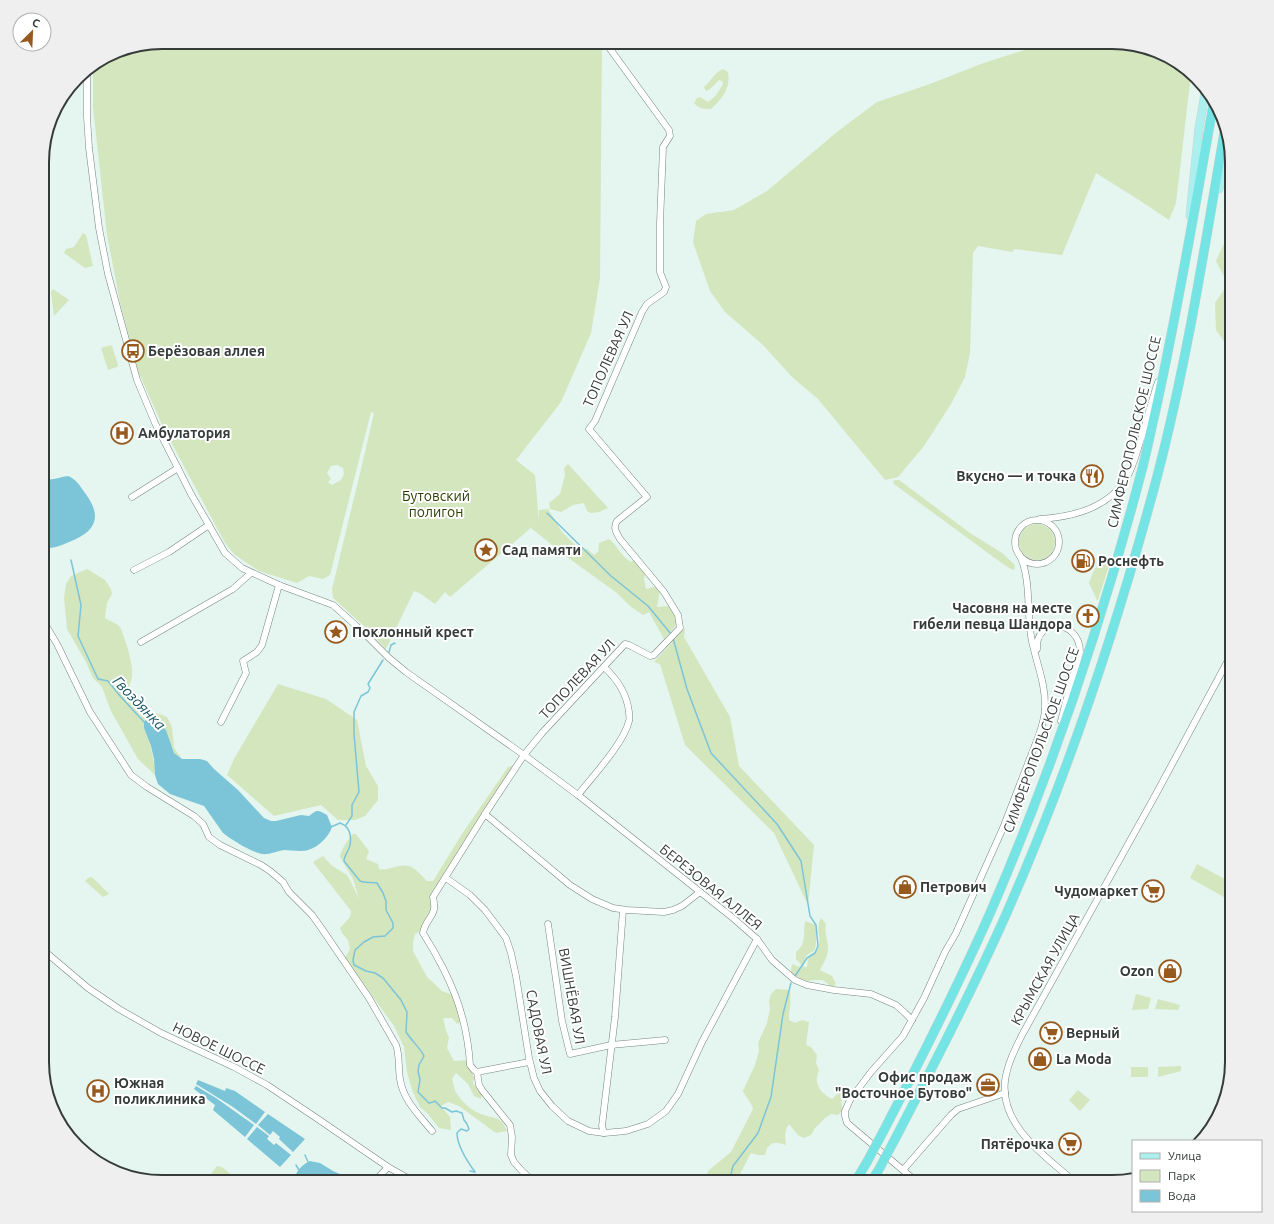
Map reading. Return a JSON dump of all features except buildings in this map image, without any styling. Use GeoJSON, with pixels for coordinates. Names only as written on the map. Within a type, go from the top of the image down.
{"type":"FeatureCollection","features":[{"type":"Feature","properties":{"kind":"highway","name":"СИМФЕРОПОЛЬСКОЕ ШОССЕ"},"geometry":{"type":"LineString","coordinates":[[859,1175],[883,1132],[938,1025],[990,912],[1026,826],[1054,753],[1100,617],[1118,559],[1141,474],[1171,337],[1212,111]]}},
{"type":"Feature","properties":{"kind":"highway"},"geometry":{"type":"LineString","coordinates":[[876,1175],[951,1032],[1004,919],[1041,830],[1079,730],[1114,625],[1157,476],[1175,402],[1191,325],[1223,141]]}},
{"type":"Feature","properties":{"kind":"main road"},"geometry":{"type":"LineString","coordinates":[[1183,275],[1199,128],[1204,97]]}},
{"type":"Feature","properties":{"kind":"main road"},"geometry":{"type":"LineString","coordinates":[[1199,281],[1225,162]]}},
{"type":"Feature","properties":{"kind":"street","name":"ТОПОЛЕВАЯ УЛ"},"geometry":{"type":"LineString","coordinates":[[478,1072],[470,1065],[465,1024],[455,993],[440,961],[423,933],[434,913],[435,905],[433,897],[485,814],[524,756],[542,733],[625,644],[650,656],[654,654],[680,628],[678,615],[664,592],[620,539],[615,530],[616,521],[647,497],[589,429],[594,421],[642,312],[648,304],[664,292],[666,287],[660,272],[660,223],[663,147],[670,136],[669,130],[610,49]]}},
{"type":"Feature","properties":{"kind":"street"},"geometry":{"type":"LineString","coordinates":[[88,76],[87,117],[89,148],[99,228],[108,274],[137,380],[154,423],[191,494],[225,553],[242,568],[279,585],[262,645],[257,652],[243,661],[246,673],[221,722]]}},
{"type":"Feature","properties":{"kind":"street"},"geometry":{"type":"LineString","coordinates":[[909,1175],[847,1122],[845,1111],[850,1100],[871,1072],[903,1036],[924,998],[945,952],[956,933],[1003,828],[1035,748],[1044,720],[1045,707],[1042,675],[1032,636],[1026,574],[1023,561],[1016,549],[1016,536],[1018,530],[1027,522],[1040,519],[1058,518],[1079,513],[1095,506],[1110,496],[1126,479],[1134,463],[1171,337]]}},
{"type":"Feature","properties":{"kind":"street"},"geometry":{"type":"LineString","coordinates":[[132,497],[178,468]]}},
{"type":"Feature","properties":{"kind":"street"},"geometry":{"type":"LineString","coordinates":[[1019,554],[1030,563],[1037,564],[1050,560],[1057,552],[1059,546],[1058,534],[1051,524],[1040,519]]}},
{"type":"Feature","properties":{"kind":"street"},"geometry":{"type":"LineString","coordinates":[[134,570],[169,552],[209,525]]}},
{"type":"Feature","properties":{"kind":"street"},"geometry":{"type":"LineString","coordinates":[[141,642],[233,589],[251,573]]}},
{"type":"Feature","properties":{"kind":"street","name":"БЕРЕЗОВАЯ АЛЛЕЯ"},"geometry":{"type":"LineString","coordinates":[[279,585],[335,606],[389,658],[407,673],[578,795],[734,918],[757,939],[772,960],[795,980],[807,985],[834,990],[871,994],[896,1005],[912,1020]]}},
{"type":"Feature","properties":{"kind":"street"},"geometry":{"type":"LineString","coordinates":[[1038,661],[1037,643],[1039,636],[1046,628],[1055,626],[1062,627],[1070,630],[1078,638],[1080,652],[1066,701],[1054,753]]}},
{"type":"Feature","properties":{"kind":"street"},"geometry":{"type":"LineString","coordinates":[[49,632],[90,712],[131,775],[147,787],[194,816],[203,824],[209,837],[220,845],[270,871],[283,882],[289,892],[312,915],[369,998],[396,1045],[398,1052],[399,1078],[402,1090],[408,1102],[432,1131]]}},
{"type":"Feature","properties":{"kind":"street","name":"КРЫМСКАЯ УЛИЦА"},"geometry":{"type":"LineString","coordinates":[[1067,1175],[1031,1143],[1022,1133],[1011,1115],[1007,1105],[1005,1093],[1005,1080],[1008,1067],[1019,1040],[1156,794],[1225,666]]}},
{"type":"Feature","properties":{"kind":"street"},"geometry":{"type":"LineString","coordinates":[[578,795],[622,738],[629,720],[628,704],[619,684],[612,674],[604,667]]}},
{"type":"Feature","properties":{"kind":"street"},"geometry":{"type":"LineString","coordinates":[[485,814],[570,885],[592,899],[613,908],[623,910],[664,912],[682,906],[700,892]]}},
{"type":"Feature","properties":{"kind":"street","name":"САДОВАЯ УЛ"},"geometry":{"type":"LineString","coordinates":[[446,878],[470,895],[485,910],[506,938],[516,976],[534,1078],[540,1091],[552,1106],[568,1121],[588,1131],[604,1133],[626,1131],[648,1124],[666,1111],[678,1094],[702,1042],[757,939]]}},
{"type":"Feature","properties":{"kind":"street"},"geometry":{"type":"LineString","coordinates":[[604,1133],[602,1126],[623,910]]}},
{"type":"Feature","properties":{"kind":"street","name":"ВИШНЁВАЯ УЛ"},"geometry":{"type":"LineString","coordinates":[[548,924],[562,1021],[570,1054],[611,1045]]}},
{"type":"Feature","properties":{"kind":"street","name":"НОВОЕ ШОССЕ"},"geometry":{"type":"LineString","coordinates":[[49,955],[88,988],[119,1009],[161,1033],[234,1067],[267,1085],[388,1167],[402,1175]]}},
{"type":"Feature","properties":{"kind":"street"},"geometry":{"type":"LineString","coordinates":[[611,1045],[665,1040]]}},
{"type":"Feature","properties":{"kind":"street"},"geometry":{"type":"LineString","coordinates":[[526,1175],[514,1162],[511,1155],[510,1125],[482,1090],[479,1085],[478,1072],[530,1062]]}},
{"type":"Feature","properties":{"kind":"street"},"geometry":{"type":"LineString","coordinates":[[903,1170],[951,1115],[958,1110],[1005,1093]]}},
{"type":"Feature","properties":{"kind":"street"},"geometry":{"type":"LineString","coordinates":[[381,1175],[388,1167]]}},
{"type":"Feature","properties":{"kind":"green space","name":"Бутовский полигон"},"geometry":{"type":"Polygon","coordinates":[[[154,49],[602,49],[600,278],[591,333],[561,402],[516,460],[535,475],[539,521],[450,597],[445,592],[435,604],[414,591],[386,649],[365,627],[333,598],[332,589],[374,413],[371,412],[330,575],[323,579],[309,576],[297,583],[259,571],[235,555],[225,543],[163,427],[138,371],[120,302],[107,235],[93,107],[93,72],[105,64],[125,55],[154,49]],[[337,465],[331,466],[327,473],[331,479],[328,482],[332,485],[341,480],[344,474],[343,468],[337,465]]]}},
{"type":"Feature","properties":{"kind":"green space"},"geometry":{"type":"Polygon","coordinates":[[[1027,49],[1112,49],[1134,51],[1149,55],[1181,72],[1190,80],[1176,203],[1169,220],[1096,173],[1062,255],[1015,249],[1012,252],[978,246],[973,253],[970,353],[965,377],[951,404],[924,446],[898,477],[885,480],[818,399],[792,377],[763,345],[725,312],[710,291],[693,242],[696,221],[706,214],[734,210],[767,191],[837,132],[877,102],[930,84],[981,64],[1027,49]]]}},
{"type":"Feature","properties":{"kind":"green space"},"geometry":{"type":"Polygon","coordinates":[[[723,69],[728,72],[729,78],[725,93],[711,109],[700,108],[694,103],[697,98],[700,97],[708,102],[713,98],[723,84],[722,81],[719,80],[706,91],[704,87],[715,74],[723,69]]]}},
{"type":"Feature","properties":{"kind":"green space"},"geometry":{"type":"Polygon","coordinates":[[[83,233],[86,235],[93,266],[85,268],[64,253],[66,249],[74,247],[83,233]]]}},
{"type":"Feature","properties":{"kind":"green space"},"geometry":{"type":"Polygon","coordinates":[[[1225,241],[1225,278],[1216,261],[1225,241]]]}},
{"type":"Feature","properties":{"kind":"green space"},"geometry":{"type":"Polygon","coordinates":[[[1225,288],[1225,343],[1216,330],[1215,303],[1225,288]]]}},
{"type":"Feature","properties":{"kind":"green space"},"geometry":{"type":"Polygon","coordinates":[[[53,289],[69,300],[54,316],[51,292],[53,289]]]}},
{"type":"Feature","properties":{"kind":"green space"},"geometry":{"type":"Polygon","coordinates":[[[111,345],[118,365],[117,367],[108,370],[101,348],[111,345]]]}},
{"type":"Feature","properties":{"kind":"green space"},"geometry":{"type":"Polygon","coordinates":[[[568,464],[608,508],[599,512],[591,513],[587,511],[584,503],[573,505],[561,512],[550,509],[549,503],[560,494],[565,475],[564,468],[568,464]]]}},
{"type":"Feature","properties":{"kind":"green space"},"geometry":{"type":"Polygon","coordinates":[[[895,480],[899,480],[970,533],[1002,553],[1015,565],[1014,570],[992,556],[894,484],[893,482],[895,480]]]}},
{"type":"Feature","properties":{"kind":"green space"},"geometry":{"type":"Polygon","coordinates":[[[548,509],[562,532],[579,548],[587,549],[594,555],[598,552],[599,543],[609,539],[628,560],[631,562],[636,559],[646,570],[644,579],[646,589],[657,586],[660,589],[657,607],[668,606],[676,615],[676,625],[664,639],[649,612],[643,615],[630,606],[617,593],[567,557],[531,528],[539,521],[539,510],[548,509]]]}},
{"type":"Feature","properties":{"kind":"green space"},"geometry":{"type":"Polygon","coordinates":[[[1041,524],[1050,529],[1054,535],[1054,549],[1050,555],[1041,560],[1033,560],[1024,555],[1020,549],[1019,538],[1024,529],[1030,525],[1041,524]]]}},
{"type":"Feature","properties":{"kind":"green space"},"geometry":{"type":"Polygon","coordinates":[[[1112,556],[1097,600],[1089,583],[1097,566],[1112,556]]]}},
{"type":"Feature","properties":{"kind":"green space"},"geometry":{"type":"Polygon","coordinates":[[[87,569],[105,580],[111,589],[112,594],[107,603],[105,618],[118,625],[121,629],[128,649],[132,668],[129,692],[135,701],[143,708],[167,717],[172,727],[174,748],[182,759],[174,753],[166,730],[144,728],[152,751],[155,775],[138,759],[111,711],[102,687],[93,678],[86,662],[67,629],[64,598],[66,584],[71,576],[87,569]]]}},
{"type":"Feature","properties":{"kind":"green space"},"geometry":{"type":"Polygon","coordinates":[[[685,628],[684,637],[730,717],[739,766],[814,845],[808,905],[774,833],[685,745],[660,664],[654,662],[685,628]]]}},
{"type":"Feature","properties":{"kind":"green space"},"geometry":{"type":"Polygon","coordinates":[[[278,684],[326,699],[357,720],[366,766],[378,786],[378,800],[365,816],[355,820],[338,820],[321,805],[274,816],[227,775],[234,759],[278,684]]]}},
{"type":"Feature","properties":{"kind":"green space"},"geometry":{"type":"Polygon","coordinates":[[[514,765],[433,896],[435,905],[424,929],[415,934],[413,942],[413,951],[427,977],[442,991],[453,995],[466,1020],[457,1024],[452,1018],[443,1018],[449,1037],[447,1048],[454,1061],[469,1060],[474,1077],[473,1084],[482,1094],[481,1099],[474,1096],[468,1084],[456,1073],[452,1079],[456,1092],[462,1101],[472,1109],[480,1114],[500,1120],[507,1131],[496,1133],[459,1106],[448,1102],[441,1106],[450,1117],[451,1130],[439,1128],[428,1114],[420,1107],[412,1090],[407,1072],[404,1047],[394,1026],[345,958],[350,949],[348,940],[340,928],[350,917],[351,911],[313,862],[323,856],[331,865],[347,875],[359,899],[353,879],[340,857],[349,838],[353,834],[356,834],[369,851],[366,859],[378,864],[379,869],[388,869],[405,865],[413,868],[427,881],[433,881],[462,834],[508,767],[514,765]]]}},
{"type":"Feature","properties":{"kind":"green space"},"geometry":{"type":"Polygon","coordinates":[[[1197,864],[1225,879],[1225,898],[1190,878],[1197,864]]]}},
{"type":"Feature","properties":{"kind":"green space"},"geometry":{"type":"Polygon","coordinates":[[[91,877],[109,894],[103,897],[85,881],[91,877]]]}},
{"type":"Feature","properties":{"kind":"green space"},"geometry":{"type":"Polygon","coordinates":[[[821,918],[826,924],[825,930],[828,952],[820,970],[832,976],[836,984],[832,987],[823,980],[809,981],[801,979],[791,972],[792,964],[803,967],[796,959],[796,952],[803,942],[805,921],[816,925],[816,945],[814,951],[807,955],[805,959],[804,967],[807,967],[810,955],[818,948],[818,928],[821,918]]]}},
{"type":"Feature","properties":{"kind":"green space"},"geometry":{"type":"Polygon","coordinates":[[[776,989],[790,990],[789,1020],[795,1023],[802,1020],[809,1022],[806,1045],[811,1047],[817,1055],[816,1063],[819,1070],[817,1075],[817,1083],[821,1091],[832,1099],[843,1089],[848,1094],[841,1102],[843,1110],[838,1115],[831,1114],[825,1118],[815,1128],[811,1135],[804,1138],[798,1135],[789,1124],[785,1137],[786,1145],[772,1143],[767,1148],[765,1155],[751,1153],[739,1175],[707,1174],[708,1171],[731,1152],[753,1109],[743,1091],[755,1065],[759,1051],[758,1043],[767,1023],[771,994],[776,989]]]}},
{"type":"Feature","properties":{"kind":"green space"},"geometry":{"type":"Polygon","coordinates":[[[1136,994],[1151,998],[1148,1009],[1132,1010],[1136,994]]]}},
{"type":"Feature","properties":{"kind":"green space"},"geometry":{"type":"Polygon","coordinates":[[[1158,999],[1180,1005],[1178,1010],[1155,1009],[1158,999]]]}},
{"type":"Feature","properties":{"kind":"green space"},"geometry":{"type":"Polygon","coordinates":[[[1181,1066],[1181,1071],[1158,1077],[1158,1067],[1181,1066]]]}},
{"type":"Feature","properties":{"kind":"green space"},"geometry":{"type":"Polygon","coordinates":[[[1131,1067],[1148,1067],[1148,1077],[1131,1077],[1131,1067]]]}},
{"type":"Feature","properties":{"kind":"green space"},"geometry":{"type":"Polygon","coordinates":[[[1078,1090],[1090,1100],[1080,1111],[1069,1100],[1078,1090]]]}},
{"type":"Feature","properties":{"kind":"green space"},"geometry":{"type":"Polygon","coordinates":[[[217,1166],[222,1167],[232,1175],[210,1175],[217,1166]]]}},
{"type":"Feature","properties":{"kind":"water"},"geometry":{"type":"Polygon","coordinates":[[[68,476],[78,483],[91,502],[95,516],[94,523],[85,534],[62,545],[49,548],[49,479],[68,476]]]}},
{"type":"Feature","properties":{"kind":"water"},"geometry":{"type":"Polygon","coordinates":[[[147,717],[155,721],[166,730],[174,753],[182,759],[200,759],[207,761],[238,790],[264,818],[271,821],[276,821],[301,815],[309,816],[316,811],[319,811],[327,815],[332,827],[329,834],[320,844],[312,849],[299,851],[284,850],[265,854],[253,851],[231,839],[223,833],[204,806],[170,794],[158,784],[155,775],[151,746],[144,728],[144,723],[147,717]]]}},
{"type":"Feature","properties":{"kind":"water"},"geometry":{"type":"Polygon","coordinates":[[[198,1080],[225,1091],[226,1088],[235,1091],[265,1112],[256,1124],[233,1107],[196,1084],[198,1080]]]}},
{"type":"Feature","properties":{"kind":"water"},"geometry":{"type":"Polygon","coordinates":[[[196,1086],[216,1098],[254,1125],[245,1137],[213,1110],[215,1105],[194,1089],[196,1086]]]}},
{"type":"Feature","properties":{"kind":"water"},"geometry":{"type":"Polygon","coordinates":[[[268,1114],[305,1139],[293,1152],[273,1131],[270,1135],[258,1125],[268,1114]]]}},
{"type":"Feature","properties":{"kind":"water"},"geometry":{"type":"Polygon","coordinates":[[[257,1127],[269,1136],[267,1139],[274,1145],[276,1143],[291,1155],[280,1167],[247,1139],[257,1127]]]}},
{"type":"Feature","properties":{"kind":"water"},"geometry":{"type":"Polygon","coordinates":[[[310,1161],[320,1163],[342,1175],[296,1175],[304,1164],[310,1161]]]}},
{"type":"Feature","properties":{"kind":"waterway"},"geometry":{"type":"LineString","coordinates":[[547,513],[611,576],[648,606],[671,634]]}},
{"type":"Feature","properties":{"kind":"waterway","name":"Гвоздянка"},"geometry":{"type":"LineString","coordinates":[[71,560],[81,605],[78,636],[98,679],[108,681],[146,724]]}},
{"type":"Feature","properties":{"kind":"waterway"},"geometry":{"type":"LineString","coordinates":[[673,638],[687,689],[711,753],[777,824],[801,861],[810,916],[816,925],[818,946],[815,953],[807,958],[795,976]]}},
{"type":"Feature","properties":{"kind":"waterway"},"geometry":{"type":"LineString","coordinates":[[389,652],[391,645],[395,643]]}},
{"type":"Feature","properties":{"kind":"waterway"},"geometry":{"type":"LineString","coordinates":[[346,825],[352,816],[352,805],[359,792],[354,734],[354,712],[361,696],[368,692],[370,688],[368,684],[383,660]]}},
{"type":"Feature","properties":{"kind":"waterway","name":"Гвоздянка"},"geometry":{"type":"LineString","coordinates":[[331,827],[340,823],[348,829],[351,841],[344,861],[360,881],[377,883],[383,893],[386,901],[386,910],[393,923],[393,928],[385,936],[373,937],[364,942],[355,950],[353,960],[354,965],[366,971],[375,973],[383,978],[401,1000],[407,1012],[406,1032],[424,1056],[419,1065],[418,1071],[420,1080],[418,1092],[429,1103],[435,1101],[442,1108],[452,1112],[456,1111],[462,1113],[469,1129],[467,1131],[461,1129],[457,1133],[457,1138],[463,1153],[475,1172]]}},
{"type":"Feature","properties":{"kind":"waterway"},"geometry":{"type":"LineString","coordinates":[[731,1175],[733,1166],[758,1133],[771,1097],[783,1014],[791,983]]}},
{"type":"Feature","properties":{"kind":"waterway"},"geometry":{"type":"LineString","coordinates":[[305,1155],[308,1162]]}},
{"type":"Feature","properties":{"kind":"waterway"},"geometry":{"type":"LineString","coordinates":[[296,1165],[299,1170]]}},
{"type":"Feature","properties":{"kind":"waterway","name":"Гвоздянка"},"geometry":{"type":"LineString","coordinates":[[470,1171],[475,1172]]}},
{"type":"Feature","properties":{"kind":"place","name":"Берёзовая аллея"},"geometry":{"type":"Point","coordinates":[133,351]}},
{"type":"Feature","properties":{"kind":"place","name":"Амбулатория"},"geometry":{"type":"Point","coordinates":[122,433]}},
{"type":"Feature","properties":{"kind":"place","name":"Вкусно — и точка"},"geometry":{"type":"Point","coordinates":[1092,476]}},
{"type":"Feature","properties":{"kind":"place","name":"Сад памяти"},"geometry":{"type":"Point","coordinates":[486,550]}},
{"type":"Feature","properties":{"kind":"place","name":"Роснефть"},"geometry":{"type":"Point","coordinates":[1083,561]}},
{"type":"Feature","properties":{"kind":"place","name":"Часовня на месте гибели певца Шандора"},"geometry":{"type":"Point","coordinates":[1088,616]}},
{"type":"Feature","properties":{"kind":"place","name":"Поклонный крест"},"geometry":{"type":"Point","coordinates":[336,632]}},
{"type":"Feature","properties":{"kind":"place","name":"Петрович"},"geometry":{"type":"Point","coordinates":[905,887]}},
{"type":"Feature","properties":{"kind":"place","name":"Чудомаркет"},"geometry":{"type":"Point","coordinates":[1153,891]}},
{"type":"Feature","properties":{"kind":"place","name":"Ozon"},"geometry":{"type":"Point","coordinates":[1170,971]}},
{"type":"Feature","properties":{"kind":"place","name":"Верный"},"geometry":{"type":"Point","coordinates":[1051,1033]}},
{"type":"Feature","properties":{"kind":"place","name":"La Moda"},"geometry":{"type":"Point","coordinates":[1040,1059]}},
{"type":"Feature","properties":{"kind":"place","name":"Офис продаж \"Восточное Бутово\""},"geometry":{"type":"Point","coordinates":[988,1085]}},
{"type":"Feature","properties":{"kind":"place","name":"Южная поликлиника"},"geometry":{"type":"Point","coordinates":[98,1091]}},
{"type":"Feature","properties":{"kind":"place","name":"Пятёрочка"},"geometry":{"type":"Point","coordinates":[1070,1144]}}]}
